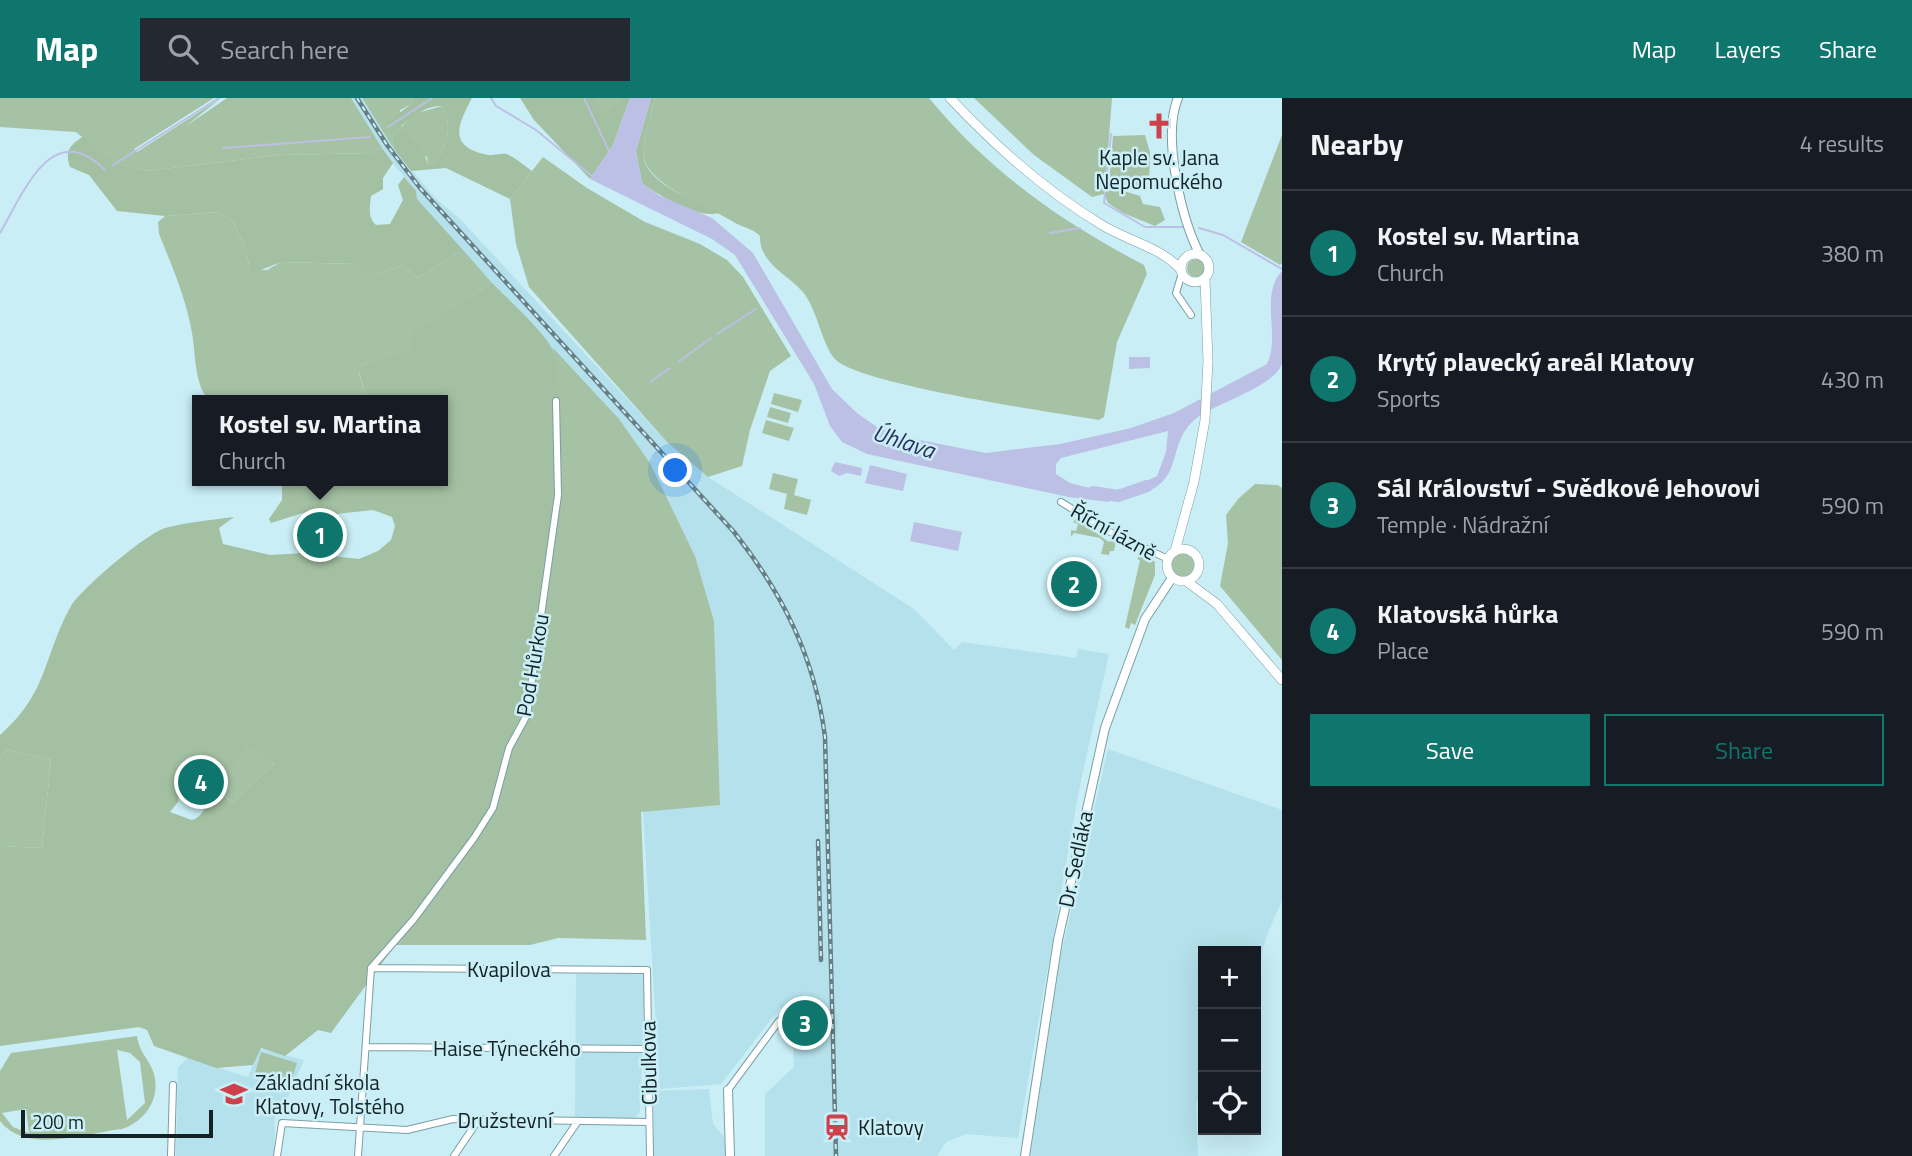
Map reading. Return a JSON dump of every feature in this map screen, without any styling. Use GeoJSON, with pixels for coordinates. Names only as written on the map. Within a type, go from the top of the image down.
{"type":"FeatureCollection","features":[{"type":"Feature","properties":{"kind":"main road"},"geometry":{"type":"LineString","coordinates":[[950,98],[1024,172],[1104,227],[1165,257],[1190,277],[1204,298],[1208,361],[1201,443],[1185,517],[1175,551],[1168,559],[1167,567],[1172,578],[1186,581],[1217,604]]}},
{"type":"Feature","properties":{"kind":"main road"},"geometry":{"type":"LineString","coordinates":[[1165,257],[1192,256],[1209,267],[1190,277]]}},
{"type":"Feature","properties":{"kind":"main road"},"geometry":{"type":"LineString","coordinates":[[1190,277],[1192,256]]}},
{"type":"Feature","properties":{"kind":"main road"},"geometry":{"type":"LineString","coordinates":[[1185,517],[1186,544],[1198,560],[1198,572],[1217,604],[1282,680]]}},
{"type":"Feature","properties":{"kind":"main road"},"geometry":{"type":"LineString","coordinates":[[1175,551],[1191,551]]}},
{"type":"Feature","properties":{"kind":"main road"},"geometry":{"type":"LineString","coordinates":[[1186,581],[1198,572]]}},
{"type":"Feature","properties":{"kind":"street"},"geometry":{"type":"LineString","coordinates":[[1178,98],[1170,136],[1192,237],[1192,256]]}},
{"type":"Feature","properties":{"kind":"street"},"geometry":{"type":"LineString","coordinates":[[1190,277],[1176,290],[1177,298],[1191,315]]}},
{"type":"Feature","properties":{"kind":"street","name":"Pod Hůrkou"},"geometry":{"type":"LineString","coordinates":[[371,968],[414,919],[481,828],[493,808],[509,748],[527,715],[558,495],[556,401]]}},
{"type":"Feature","properties":{"kind":"street","name":"Říční lázně"},"geometry":{"type":"LineString","coordinates":[[1061,502],[1108,531],[1168,559]]}},
{"type":"Feature","properties":{"kind":"street","name":"Dr. Sedláka"},"geometry":{"type":"LineString","coordinates":[[1025,1156],[1058,940],[1105,728],[1145,619],[1172,578]]}},
{"type":"Feature","properties":{"kind":"street"},"geometry":{"type":"LineString","coordinates":[[358,1156],[371,968]]}},
{"type":"Feature","properties":{"kind":"street","name":"Kvapilova"},"geometry":{"type":"LineString","coordinates":[[371,968],[647,970]]}},
{"type":"Feature","properties":{"kind":"street","name":"Cibulkova"},"geometry":{"type":"LineString","coordinates":[[647,970],[650,1156]]}},
{"type":"Feature","properties":{"kind":"street"},"geometry":{"type":"LineString","coordinates":[[730,1156],[728,1090],[779,1021],[786,1018]]}},
{"type":"Feature","properties":{"kind":"street","name":"Haise Týneckého"},"geometry":{"type":"LineString","coordinates":[[366,1046],[648,1049]]}},
{"type":"Feature","properties":{"kind":"street"},"geometry":{"type":"LineString","coordinates":[[171,1156],[173,1085]]}},
{"type":"Feature","properties":{"kind":"street"},"geometry":{"type":"LineString","coordinates":[[454,1156],[479,1119]]}},
{"type":"Feature","properties":{"kind":"street","name":"Družstevní"},"geometry":{"type":"LineString","coordinates":[[277,1156],[280,1125],[407,1130],[444,1121],[479,1119],[649,1122]]}},
{"type":"Feature","properties":{"kind":"street"},"geometry":{"type":"LineString","coordinates":[[554,1156],[578,1121]]}},
{"type":"Feature","properties":{"kind":"shaded area"},"geometry":{"type":"Polygon","coordinates":[[[351,98],[362,98],[394,149],[435,198],[460,219],[667,442],[708,477],[914,609],[954,650],[962,642],[1076,658],[1078,649],[1109,654],[1079,790],[1018,1138],[966,1134],[946,1142],[937,1156],[765,1156],[765,1094],[794,1067],[791,1007],[780,1008],[721,1084],[660,1089],[643,811],[720,805],[714,621],[695,556],[650,463],[417,199],[416,191],[386,155],[351,98]]]}},
{"type":"Feature","properties":{"kind":"shaded area"},"geometry":{"type":"Polygon","coordinates":[[[1108,749],[1282,810],[1282,900],[1261,956],[1261,946],[1198,946],[1198,1156],[1030,1156],[1061,954],[1108,749]]]}},
{"type":"Feature","properties":{"kind":"shaded area"},"geometry":{"type":"Polygon","coordinates":[[[576,974],[645,974],[640,1112],[631,1122],[578,1121],[575,1116],[576,974]]]}},
{"type":"Feature","properties":{"kind":"shaded area","name":"Základní škola Klatovy, Tolstého"},"geometry":{"type":"Polygon","coordinates":[[[260,1049],[304,1060],[282,1111],[275,1111],[274,1156],[176,1156],[178,1067],[188,1058],[248,1077],[260,1049]]]}},
{"type":"Feature","properties":{"kind":"shaded area"},"geometry":{"type":"Polygon","coordinates":[[[709,1089],[713,1124],[724,1137],[726,1156],[654,1156],[654,1091],[709,1089]]]}},
{"type":"Feature","properties":{"kind":"green space"},"geometry":{"type":"Polygon","coordinates":[[[0,98],[214,98],[134,149],[137,152],[221,98],[186,126],[227,98],[351,98],[382,148],[371,153],[279,155],[147,171],[113,163],[76,132],[0,127],[0,98]]]}},
{"type":"Feature","properties":{"kind":"green space"},"geometry":{"type":"Polygon","coordinates":[[[362,98],[413,98],[410,105],[400,110],[401,127],[417,113],[442,106],[448,121],[447,137],[442,152],[432,165],[428,164],[427,157],[392,137],[394,149],[362,98]]]}},
{"type":"Feature","properties":{"kind":"green space"},"geometry":{"type":"Polygon","coordinates":[[[413,98],[472,98],[460,126],[461,141],[467,147],[488,155],[509,155],[532,171],[510,199],[446,168],[411,171],[394,149],[392,137],[403,131],[422,148],[428,164],[432,165],[442,152],[448,129],[442,106],[435,106],[422,111],[392,131],[387,122],[410,105],[413,98]]]}},
{"type":"Feature","properties":{"kind":"green space"},"geometry":{"type":"Polygon","coordinates":[[[520,98],[596,98],[605,116],[620,98],[630,98],[613,145],[590,179],[534,120],[520,98]]]}},
{"type":"Feature","properties":{"kind":"green space"},"geometry":{"type":"Polygon","coordinates":[[[596,98],[620,98],[605,117],[596,98]]]}},
{"type":"Feature","properties":{"kind":"green space"},"geometry":{"type":"Polygon","coordinates":[[[651,98],[655,98],[643,151],[651,172],[672,189],[720,212],[712,214],[692,210],[668,200],[642,183],[636,151],[651,98]]]}},
{"type":"Feature","properties":{"kind":"green space"},"geometry":{"type":"Polygon","coordinates":[[[655,98],[929,98],[977,149],[1028,193],[1084,231],[1144,265],[1147,274],[1117,342],[1104,417],[1099,420],[917,387],[851,369],[835,359],[808,300],[797,286],[769,261],[764,254],[760,236],[678,193],[653,174],[643,151],[655,98]]]}},
{"type":"Feature","properties":{"kind":"green space"},"geometry":{"type":"Polygon","coordinates":[[[974,98],[1112,98],[1105,189],[1115,190],[1109,183],[1113,136],[1145,135],[1150,152],[1149,184],[1142,188],[1124,188],[1124,191],[1140,196],[1143,204],[1160,207],[1165,220],[1155,226],[1123,213],[1108,203],[1104,194],[1092,197],[1034,155],[974,98]]]}},
{"type":"Feature","properties":{"kind":"green space"},"geometry":{"type":"Polygon","coordinates":[[[1282,135],[1282,263],[1280,265],[1241,242],[1282,135]]]}},
{"type":"Feature","properties":{"kind":"green space"},"geometry":{"type":"Polygon","coordinates":[[[84,136],[114,163],[147,171],[279,155],[371,153],[382,148],[393,163],[383,178],[383,189],[371,196],[370,211],[373,222],[376,225],[390,224],[403,200],[398,185],[404,177],[416,191],[417,199],[463,250],[417,278],[403,265],[376,274],[367,273],[355,264],[281,262],[256,272],[250,270],[246,250],[233,220],[217,212],[165,216],[117,211],[89,175],[70,167],[68,152],[75,142],[84,136]]]}},
{"type":"Feature","properties":{"kind":"green space"},"geometry":{"type":"Polygon","coordinates":[[[543,157],[587,188],[645,222],[700,244],[727,260],[743,277],[791,356],[770,371],[750,430],[742,466],[708,477],[667,442],[529,287],[516,244],[510,199],[543,157]]]}},
{"type":"Feature","properties":{"kind":"green space"},"geometry":{"type":"Polygon","coordinates":[[[217,212],[233,220],[246,250],[250,270],[267,270],[281,262],[355,264],[376,274],[403,265],[417,278],[463,250],[492,283],[414,332],[412,347],[361,366],[359,373],[366,395],[204,395],[198,377],[186,307],[159,234],[158,222],[165,216],[217,212]]]}},
{"type":"Feature","properties":{"kind":"green space"},"geometry":{"type":"Polygon","coordinates":[[[1196,259],[1204,264],[1205,268],[1200,276],[1196,277],[1188,272],[1187,268],[1192,260],[1196,259]]]}},
{"type":"Feature","properties":{"kind":"green space"},"geometry":{"type":"Polygon","coordinates":[[[492,283],[544,337],[553,351],[556,366],[562,446],[558,525],[529,709],[511,749],[494,810],[331,1033],[318,1030],[285,1056],[261,1048],[253,1065],[216,1068],[154,1046],[147,1030],[139,1027],[0,1046],[0,846],[42,848],[51,760],[6,749],[0,759],[0,735],[28,704],[37,688],[71,606],[101,575],[144,540],[165,528],[182,524],[234,517],[219,528],[223,544],[270,555],[304,553],[359,559],[378,551],[391,540],[395,526],[392,517],[373,510],[336,514],[306,512],[271,523],[269,519],[282,500],[282,486],[448,486],[448,395],[366,395],[359,372],[361,366],[411,347],[413,332],[492,283]],[[248,746],[218,789],[232,803],[274,764],[248,746]],[[203,774],[183,775],[178,802],[170,812],[192,820],[201,814],[208,797],[209,779],[203,774]]]}},
{"type":"Feature","properties":{"kind":"green space"},"geometry":{"type":"Polygon","coordinates":[[[553,348],[619,419],[650,463],[695,556],[714,621],[720,805],[641,812],[646,940],[558,938],[530,945],[394,945],[560,428],[553,348]]]}},
{"type":"Feature","properties":{"kind":"green space"},"geometry":{"type":"Polygon","coordinates":[[[774,393],[802,400],[798,412],[771,404],[774,393]]]}},
{"type":"Feature","properties":{"kind":"green space"},"geometry":{"type":"Polygon","coordinates":[[[770,407],[791,413],[788,423],[767,417],[770,407]]]}},
{"type":"Feature","properties":{"kind":"green space"},"geometry":{"type":"Polygon","coordinates":[[[766,420],[794,428],[789,441],[762,433],[766,420]]]}},
{"type":"Feature","properties":{"kind":"green space"},"geometry":{"type":"Polygon","coordinates":[[[773,473],[798,479],[794,495],[811,500],[807,515],[784,509],[787,494],[769,489],[773,473]]]}},
{"type":"Feature","properties":{"kind":"green space"},"geometry":{"type":"Polygon","coordinates":[[[1255,484],[1278,485],[1282,488],[1282,660],[1220,586],[1228,543],[1226,515],[1238,499],[1255,484]]]}},
{"type":"Feature","properties":{"kind":"green space"},"geometry":{"type":"Polygon","coordinates":[[[306,512],[336,514],[333,556],[304,553],[306,512]]]}},
{"type":"Feature","properties":{"kind":"green space"},"geometry":{"type":"Polygon","coordinates":[[[1077,517],[1083,518],[1080,522],[1109,542],[1113,538],[1116,540],[1114,551],[1110,551],[1109,555],[1101,554],[1104,542],[1100,538],[1074,533],[1071,537],[1071,530],[1076,531],[1078,524],[1073,522],[1077,517]]]}},
{"type":"Feature","properties":{"kind":"green space"},"geometry":{"type":"Polygon","coordinates":[[[1142,553],[1155,562],[1155,575],[1135,625],[1131,623],[1129,629],[1125,627],[1140,560],[1137,559],[1142,553]]]}},
{"type":"Feature","properties":{"kind":"green space"},"geometry":{"type":"Polygon","coordinates":[[[1183,554],[1191,557],[1194,565],[1191,573],[1183,576],[1175,573],[1172,565],[1175,557],[1183,554]]]}},
{"type":"Feature","properties":{"kind":"green space"},"geometry":{"type":"Polygon","coordinates":[[[248,745],[274,764],[232,803],[218,789],[248,745]]]}},
{"type":"Feature","properties":{"kind":"green space"},"geometry":{"type":"Polygon","coordinates":[[[6,749],[51,760],[42,848],[0,846],[0,759],[6,749]]]}},
{"type":"Feature","properties":{"kind":"green space"},"geometry":{"type":"Polygon","coordinates":[[[137,1036],[153,1071],[153,1099],[145,1114],[122,1129],[57,1139],[25,1137],[11,1131],[0,1121],[0,1071],[11,1053],[137,1036]],[[117,1050],[127,1120],[145,1103],[140,1062],[130,1053],[117,1050]],[[26,1109],[2,1113],[13,1127],[29,1133],[26,1109]]]}},
{"type":"Feature","properties":{"kind":"green space"},"geometry":{"type":"Polygon","coordinates":[[[261,1052],[297,1063],[290,1085],[255,1073],[261,1052]]]}},
{"type":"Feature","properties":{"kind":"water","name":"Úhlava"},"geometry":{"type":"Polygon","coordinates":[[[630,98],[651,98],[636,151],[642,183],[660,196],[712,218],[753,253],[832,389],[857,413],[877,427],[899,436],[986,453],[1060,444],[1131,428],[1174,413],[1267,364],[1272,341],[1272,292],[1282,271],[1282,363],[1270,379],[1198,417],[1187,427],[1170,471],[1163,481],[1152,489],[1136,496],[1132,488],[1157,476],[1166,452],[1168,431],[1061,458],[1056,464],[1056,474],[1070,483],[1110,493],[1109,502],[1069,497],[867,454],[842,442],[830,426],[814,384],[735,255],[712,239],[590,179],[613,145],[630,98]]]}},
{"type":"Feature","properties":{"kind":"water"},"geometry":{"type":"Polygon","coordinates":[[[1129,357],[1150,357],[1150,368],[1129,369],[1129,357]]]}},
{"type":"Feature","properties":{"kind":"water"},"geometry":{"type":"Polygon","coordinates":[[[835,462],[862,468],[861,476],[847,473],[839,476],[831,471],[835,462]]]}},
{"type":"Feature","properties":{"kind":"water"},"geometry":{"type":"Polygon","coordinates":[[[870,465],[907,474],[903,491],[865,483],[870,465]]]}},
{"type":"Feature","properties":{"kind":"water"},"geometry":{"type":"Polygon","coordinates":[[[914,522],[962,532],[958,551],[910,541],[914,522]]]}},
{"type":"Feature","properties":{"kind":"waterway"},"geometry":{"type":"LineString","coordinates":[[113,165],[219,98]]}},
{"type":"Feature","properties":{"kind":"waterway"},"geometry":{"type":"LineString","coordinates":[[388,127],[432,98]]}},
{"type":"Feature","properties":{"kind":"waterway"},"geometry":{"type":"LineString","coordinates":[[491,98],[496,106],[536,130],[592,176]]}},
{"type":"Feature","properties":{"kind":"waterway"},"geometry":{"type":"LineString","coordinates":[[584,98],[609,151]]}},
{"type":"Feature","properties":{"kind":"waterway"},"geometry":{"type":"LineString","coordinates":[[1111,134],[1104,203],[1145,227],[1184,227]]}},
{"type":"Feature","properties":{"kind":"waterway"},"geometry":{"type":"LineString","coordinates":[[223,148],[370,137]]}},
{"type":"Feature","properties":{"kind":"waterway"},"geometry":{"type":"LineString","coordinates":[[0,233],[30,181],[42,166],[55,156],[70,152],[86,156],[105,170]]}},
{"type":"Feature","properties":{"kind":"waterway"},"geometry":{"type":"LineString","coordinates":[[1050,233],[1080,228]]}},
{"type":"Feature","properties":{"kind":"waterway"},"geometry":{"type":"LineString","coordinates":[[1199,228],[1223,235],[1282,269]]}},
{"type":"Feature","properties":{"kind":"waterway"},"geometry":{"type":"LineString","coordinates":[[717,334],[756,309]]}},
{"type":"Feature","properties":{"kind":"waterway"},"geometry":{"type":"LineString","coordinates":[[678,362],[711,338]]}},
{"type":"Feature","properties":{"kind":"waterway"},"geometry":{"type":"LineString","coordinates":[[650,382],[670,368]]}},
{"type":"Feature","properties":{"kind":"waterway"},"geometry":{"type":"LineString","coordinates":[[1093,492],[1118,496],[1147,486]]}},
{"type":"Feature","properties":{"kind":"railway"},"geometry":{"type":"LineString","coordinates":[[357,98],[387,145],[420,188],[734,532],[752,555],[794,628],[813,680],[825,737],[836,1156]]}},
{"type":"Feature","properties":{"kind":"railway"},"geometry":{"type":"LineString","coordinates":[[818,841],[821,960]]}},
{"type":"Feature","properties":{"kind":"place","name":"Kaple sv. Jana Nepomuckého"},"geometry":{"type":"Point","coordinates":[1159,126]}},
{"type":"Feature","properties":{"kind":"place","name":"Kostel sv. Martina"},"geometry":{"type":"Point","coordinates":[320,535]}},
{"type":"Feature","properties":{"kind":"place","name":"Krytý plavecký areál Klatovy"},"geometry":{"type":"Point","coordinates":[1074,584]}},
{"type":"Feature","properties":{"kind":"place","name":"Klatovská hůrka"},"geometry":{"type":"Point","coordinates":[201,782]}},
{"type":"Feature","properties":{"kind":"place","name":"Sál Království - Svědkové Jehovovi"},"geometry":{"type":"Point","coordinates":[805,1023]}},
{"type":"Feature","properties":{"kind":"place","name":"Základní škola Klatovy, Tolstého"},"geometry":{"type":"Point","coordinates":[234,1094]}},
{"type":"Feature","properties":{"kind":"place","name":"Klatovy"},"geometry":{"type":"Point","coordinates":[837,1127]}}]}
